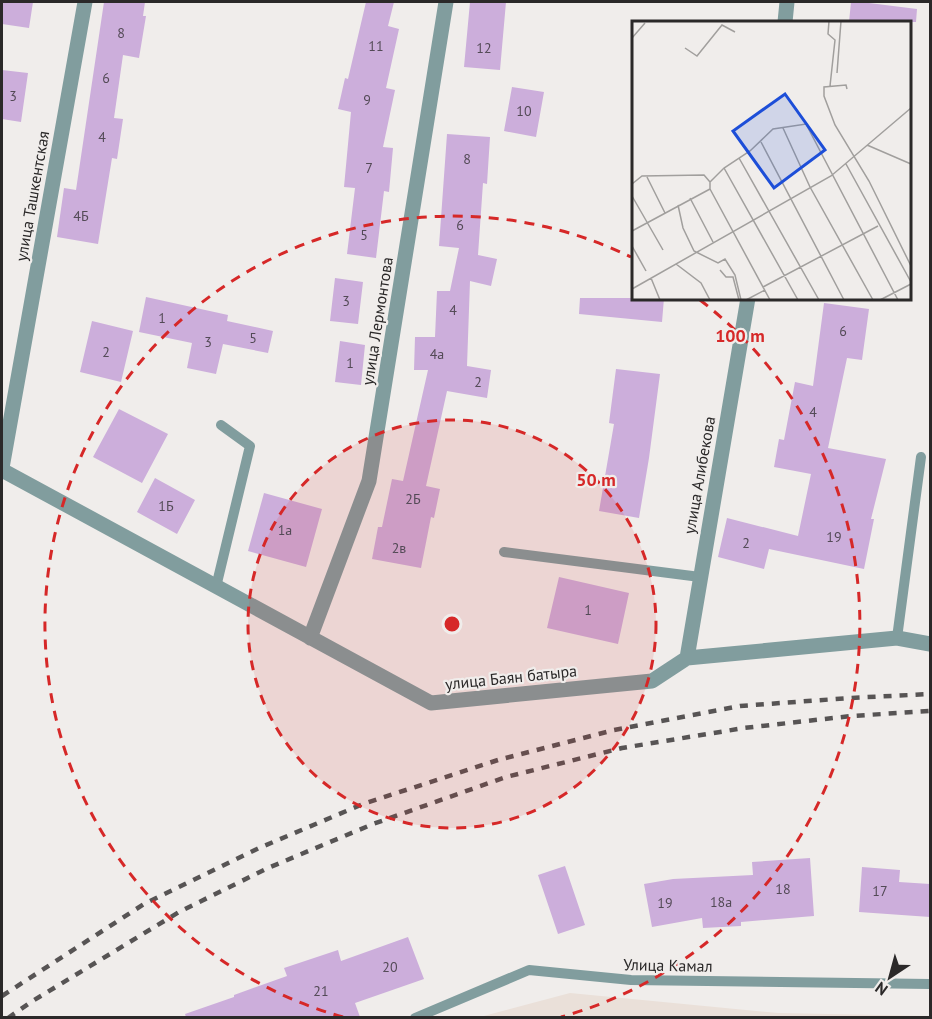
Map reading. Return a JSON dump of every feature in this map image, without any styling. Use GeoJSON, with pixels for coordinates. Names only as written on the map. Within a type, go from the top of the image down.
{"type":"FeatureCollection","features":[{"type":"Feature","properties":{"kind":"street","name":"улица Ташкентская"},"geometry":{"type":"LineString","coordinates":[[2,469],[85,2]]}},
{"type":"Feature","properties":{"kind":"street","name":"улица Лермонтова"},"geometry":{"type":"LineString","coordinates":[[310,638],[369,481],[446,2]]}},
{"type":"Feature","properties":{"kind":"street"},"geometry":{"type":"LineString","coordinates":[[785,21],[788,2]]}},
{"type":"Feature","properties":{"kind":"street","name":"улица Алибекова"},"geometry":{"type":"LineString","coordinates":[[687,658],[748,300]]}},
{"type":"Feature","properties":{"kind":"street","name":"улица Баян батыра"},"geometry":{"type":"LineString","coordinates":[[2,469],[431,704],[652,681],[687,658],[897,638],[930,644]]}},
{"type":"Feature","properties":{"kind":"lane"},"geometry":{"type":"LineString","coordinates":[[216,587],[250,446],[221,425]]}},
{"type":"Feature","properties":{"kind":"lane"},"geometry":{"type":"LineString","coordinates":[[897,638],[921,457]]}},
{"type":"Feature","properties":{"kind":"lane"},"geometry":{"type":"LineString","coordinates":[[504,552],[700,577]]}},
{"type":"Feature","properties":{"kind":"lane","name":"Улица Камал"},"geometry":{"type":"LineString","coordinates":[[415,1017],[529,970],[631,980],[930,984]]}},
{"type":"Feature","properties":{"kind":"shaded area"},"geometry":{"type":"Polygon","coordinates":[[[570,993],[778,1013],[930,1017],[480,1017],[570,993]]]}},
{"type":"Feature","properties":{"kind":"building"},"geometry":{"type":"Polygon","coordinates":[[[2,2],[33,2],[29,28],[2,24],[2,2]]]}},
{"type":"Feature","properties":{"kind":"building"},"geometry":{"type":"Polygon","coordinates":[[[104,2],[145,2],[143,16],[146,16],[139,58],[123,55],[114,118],[123,119],[117,159],[112,158],[98,244],[57,237],[64,188],[76,190],[104,2]]]}},
{"type":"Feature","properties":{"kind":"building"},"geometry":{"type":"Polygon","coordinates":[[[366,2],[394,2],[388,26],[399,29],[386,88],[395,90],[383,147],[393,148],[389,192],[384,191],[376,258],[347,254],[355,188],[344,187],[351,112],[338,109],[345,78],[348,79],[366,2]]]}},
{"type":"Feature","properties":{"kind":"building"},"geometry":{"type":"Polygon","coordinates":[[[470,2],[506,2],[500,70],[464,67],[470,2]]]}},
{"type":"Feature","properties":{"kind":"building"},"geometry":{"type":"Polygon","coordinates":[[[851,2],[917,9],[916,22],[849,21],[851,2]]]}},
{"type":"Feature","properties":{"kind":"building"},"geometry":{"type":"Polygon","coordinates":[[[2,70],[28,73],[21,122],[2,119],[2,70]]]}},
{"type":"Feature","properties":{"kind":"building"},"geometry":{"type":"Polygon","coordinates":[[[512,87],[544,92],[536,137],[504,131],[512,87]]]}},
{"type":"Feature","properties":{"kind":"building"},"geometry":{"type":"Polygon","coordinates":[[[447,134],[490,137],[487,184],[483,183],[478,255],[497,259],[491,286],[470,281],[467,366],[491,370],[487,398],[447,391],[426,486],[440,489],[434,518],[431,517],[421,568],[372,559],[378,527],[382,527],[392,479],[403,481],[428,370],[414,370],[415,337],[435,337],[437,291],[450,291],[459,248],[439,246],[447,134]]]}},
{"type":"Feature","properties":{"kind":"building"},"geometry":{"type":"Polygon","coordinates":[[[335,278],[363,282],[358,324],[330,321],[335,278]]]}},
{"type":"Feature","properties":{"kind":"building"},"geometry":{"type":"Polygon","coordinates":[[[146,297],[228,315],[227,321],[273,331],[268,353],[223,344],[216,374],[187,368],[192,343],[139,332],[146,297]]]}},
{"type":"Feature","properties":{"kind":"building"},"geometry":{"type":"Polygon","coordinates":[[[580,298],[664,300],[662,322],[579,314],[580,298]]]}},
{"type":"Feature","properties":{"kind":"building"},"geometry":{"type":"Polygon","coordinates":[[[824,303],[869,309],[862,360],[847,358],[828,448],[886,459],[871,519],[874,519],[864,569],[769,549],[764,569],[718,557],[727,518],[798,536],[811,474],[774,467],[779,439],[784,440],[795,382],[813,386],[824,303]]]}},
{"type":"Feature","properties":{"kind":"building"},"geometry":{"type":"Polygon","coordinates":[[[92,321],[133,331],[121,382],[80,372],[92,321]]]}},
{"type":"Feature","properties":{"kind":"building"},"geometry":{"type":"Polygon","coordinates":[[[340,341],[365,345],[361,385],[335,382],[340,341]]]}},
{"type":"Feature","properties":{"kind":"building"},"geometry":{"type":"Polygon","coordinates":[[[616,369],[660,374],[639,518],[599,511],[614,424],[609,423],[616,369]]]}},
{"type":"Feature","properties":{"kind":"building"},"geometry":{"type":"Polygon","coordinates":[[[119,409],[168,434],[142,483],[93,457],[119,409]]]}},
{"type":"Feature","properties":{"kind":"building"},"geometry":{"type":"Polygon","coordinates":[[[155,478],[195,500],[177,534],[137,512],[155,478]]]}},
{"type":"Feature","properties":{"kind":"building"},"geometry":{"type":"Polygon","coordinates":[[[264,493],[322,509],[306,567],[248,551],[264,493]]]}},
{"type":"Feature","properties":{"kind":"building"},"geometry":{"type":"Polygon","coordinates":[[[559,577],[629,593],[618,644],[547,628],[559,577]]]}},
{"type":"Feature","properties":{"kind":"building"},"geometry":{"type":"Polygon","coordinates":[[[810,858],[814,916],[741,922],[741,926],[703,928],[702,918],[652,927],[644,884],[673,879],[753,875],[752,862],[810,858]]]}},
{"type":"Feature","properties":{"kind":"building"},"geometry":{"type":"Polygon","coordinates":[[[565,866],[585,925],[558,934],[538,875],[565,866]]]}},
{"type":"Feature","properties":{"kind":"building"},"geometry":{"type":"Polygon","coordinates":[[[862,867],[900,870],[899,882],[930,884],[930,917],[859,912],[862,867]]]}},
{"type":"Feature","properties":{"kind":"building"},"geometry":{"type":"Polygon","coordinates":[[[408,937],[424,979],[355,1003],[360,1017],[186,1017],[185,1014],[287,976],[284,968],[338,950],[341,961],[408,937]]]}},
{"type":"Feature","properties":{"kind":"railway"},"geometry":{"type":"LineString","coordinates":[[2,996],[144,904],[259,848],[363,804],[498,760],[614,730],[740,706],[930,694]]}},
{"type":"Feature","properties":{"kind":"railway"},"geometry":{"type":"LineString","coordinates":[[8,1018],[179,912],[268,868],[373,824],[506,777],[622,748],[744,728],[851,716],[930,711]]}}]}
